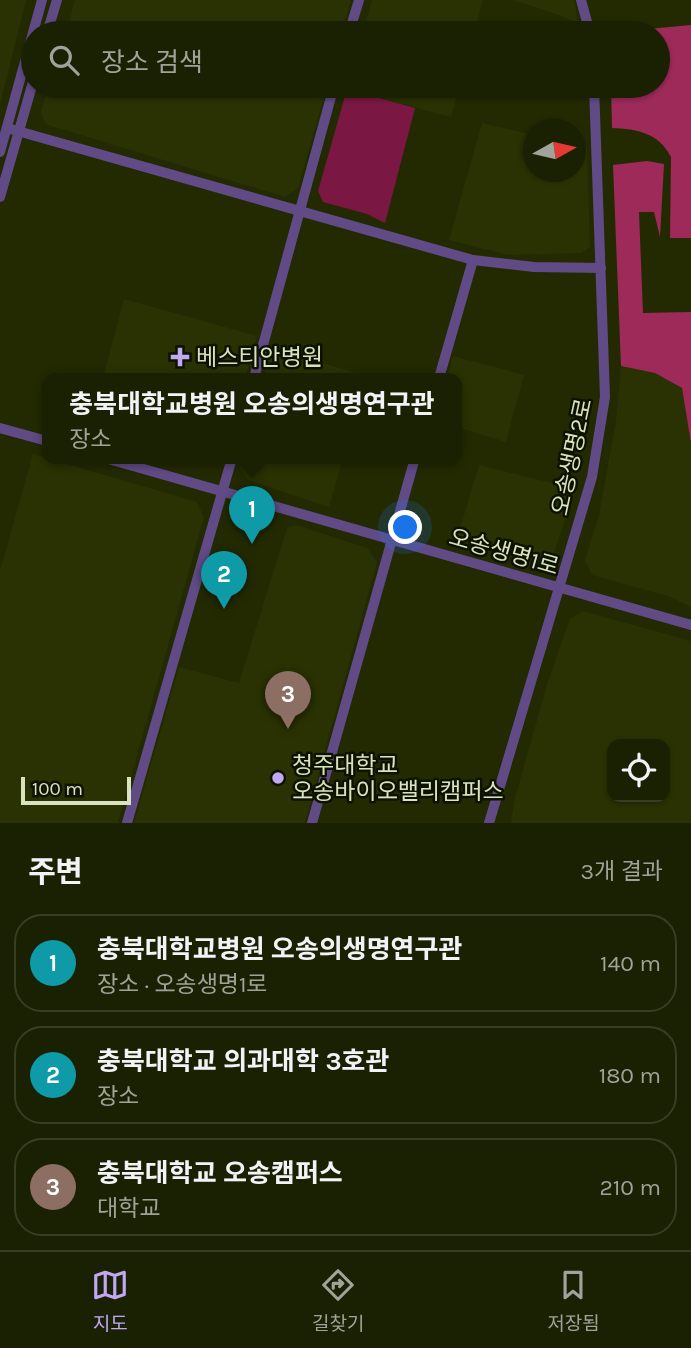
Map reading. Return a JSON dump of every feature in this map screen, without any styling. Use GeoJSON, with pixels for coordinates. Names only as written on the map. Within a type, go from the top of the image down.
{"type":"FeatureCollection","features":[{"type":"Feature","properties":{"kind":"street"},"geometry":{"type":"LineString","coordinates":[[37,21],[43,0]]}},
{"type":"Feature","properties":{"kind":"street"},"geometry":{"type":"LineString","coordinates":[[51,21],[57,0]]}},
{"type":"Feature","properties":{"kind":"street"},"geometry":{"type":"LineString","coordinates":[[353,21],[359,0]]}},
{"type":"Feature","properties":{"kind":"street"},"geometry":{"type":"LineString","coordinates":[[581,0],[587,21]]}},
{"type":"Feature","properties":{"kind":"street"},"geometry":{"type":"LineString","coordinates":[[0,152],[21,78]]}},
{"type":"Feature","properties":{"kind":"street"},"geometry":{"type":"LineString","coordinates":[[0,197],[29,98]]}},
{"type":"Feature","properties":{"kind":"street"},"geometry":{"type":"LineString","coordinates":[[255,373],[331,98]]}},
{"type":"Feature","properties":{"kind":"street","name":"오송생명2로"},"geometry":{"type":"LineString","coordinates":[[489,823],[592,477],[603,422],[605,360],[594,98]]}},
{"type":"Feature","properties":{"kind":"street"},"geometry":{"type":"LineString","coordinates":[[7,128],[473,260],[534,267],[601,268]]}},
{"type":"Feature","properties":{"kind":"street"},"geometry":{"type":"LineString","coordinates":[[440,373],[473,260]]}},
{"type":"Feature","properties":{"kind":"street"},"geometry":{"type":"LineString","coordinates":[[0,428],[42,441]]}},
{"type":"Feature","properties":{"kind":"street","name":"오송생명1로"},"geometry":{"type":"LineString","coordinates":[[126,464],[691,625]]}},
{"type":"Feature","properties":{"kind":"street"},"geometry":{"type":"LineString","coordinates":[[127,823],[230,464]]}},
{"type":"Feature","properties":{"kind":"street"},"geometry":{"type":"LineString","coordinates":[[312,823],[413,464]]}},
{"type":"Feature","properties":{"kind":"shaded area"},"geometry":{"type":"Polygon","coordinates":[[[0,0],[26,0],[0,104],[0,0]]]}},
{"type":"Feature","properties":{"kind":"shaded area"},"geometry":{"type":"Polygon","coordinates":[[[75,0],[351,0],[345,21],[69,21],[75,0]]]}},
{"type":"Feature","properties":{"kind":"shaded area"},"geometry":{"type":"Polygon","coordinates":[[[372,0],[483,0],[477,21],[366,21],[372,0]]]}},
{"type":"Feature","properties":{"kind":"shaded area"},"geometry":{"type":"Polygon","coordinates":[[[513,0],[574,0],[578,21],[513,0]]]}},
{"type":"Feature","properties":{"kind":"shaded area"},"geometry":{"type":"Polygon","coordinates":[[[691,25],[691,238],[670,238],[671,157],[666,149],[646,134],[612,128],[611,98],[670,98],[670,27],[691,25]]]}},
{"type":"Feature","properties":{"kind":"shaded area"},"geometry":{"type":"Polygon","coordinates":[[[45,98],[324,98],[298,188],[285,197],[45,124],[41,112],[45,98]]]}},
{"type":"Feature","properties":{"kind":"shaded area"},"geometry":{"type":"Polygon","coordinates":[[[344,98],[379,98],[415,108],[385,223],[367,214],[323,202],[318,191],[344,98]]]}},
{"type":"Feature","properties":{"kind":"shaded area"},"geometry":{"type":"Polygon","coordinates":[[[380,98],[457,98],[451,117],[380,98]]]}},
{"type":"Feature","properties":{"kind":"shaded area"},"geometry":{"type":"Polygon","coordinates":[[[482,123],[523,133],[523,182],[586,182],[587,147],[590,247],[581,253],[508,255],[449,240],[482,123]]]}},
{"type":"Feature","properties":{"kind":"shaded area"},"geometry":{"type":"Polygon","coordinates":[[[647,161],[664,164],[660,237],[654,212],[639,212],[643,313],[691,312],[691,443],[682,388],[655,373],[621,366],[613,165],[647,161]]]}},
{"type":"Feature","properties":{"kind":"shaded area","name":"베스티안병원"},"geometry":{"type":"Polygon","coordinates":[[[124,299],[257,336],[246,373],[104,373],[124,299]]]}},
{"type":"Feature","properties":{"kind":"shaded area"},"geometry":{"type":"Polygon","coordinates":[[[271,348],[356,373],[264,373],[271,348]]]}},
{"type":"Feature","properties":{"kind":"shaded area"},"geometry":{"type":"Polygon","coordinates":[[[453,356],[524,375],[506,442],[462,429],[462,373],[448,373],[453,356]]]}},
{"type":"Feature","properties":{"kind":"shaded area"},"geometry":{"type":"Polygon","coordinates":[[[621,366],[655,373],[682,388],[691,443],[691,607],[668,596],[592,575],[585,560],[599,515],[616,421],[621,366]]]}},
{"type":"Feature","properties":{"kind":"shaded area"},"geometry":{"type":"Polygon","coordinates":[[[33,454],[42,457],[42,464],[67,464],[197,502],[204,517],[118,823],[0,823],[0,571],[33,454]]]}},
{"type":"Feature","properties":{"kind":"shaded area"},"geometry":{"type":"Polygon","coordinates":[[[341,464],[329,507],[248,480],[239,466],[341,464]]]}},
{"type":"Feature","properties":{"kind":"shaded area"},"geometry":{"type":"Polygon","coordinates":[[[479,465],[576,489],[553,555],[542,562],[456,542],[479,465]]]}},
{"type":"Feature","properties":{"kind":"shaded area"},"geometry":{"type":"Polygon","coordinates":[[[296,525],[367,548],[377,562],[305,823],[134,823],[179,667],[239,683],[287,528],[296,525]]]}},
{"type":"Feature","properties":{"kind":"shaded area"},"geometry":{"type":"Polygon","coordinates":[[[582,611],[691,641],[691,823],[511,823],[515,798],[548,681],[570,619],[582,611]]]}},
{"type":"Feature","properties":{"kind":"place","name":"베스티안병원"},"geometry":{"type":"Point","coordinates":[180,357]}},
{"type":"Feature","properties":{"kind":"place","name":"충북대학교병원 오송의생명연구관"},"geometry":{"type":"Point","coordinates":[252,544]}},
{"type":"Feature","properties":{"kind":"place","name":"충북대학교 의과대학 3호관"},"geometry":{"type":"Point","coordinates":[224,609]}},
{"type":"Feature","properties":{"kind":"place","name":"충북대학교 오송캠퍼스"},"geometry":{"type":"Point","coordinates":[288,729]}},
{"type":"Feature","properties":{"kind":"place","name":"청주대학교 오송바이오밸리캠퍼스"},"geometry":{"type":"Point","coordinates":[278,778]}}]}
